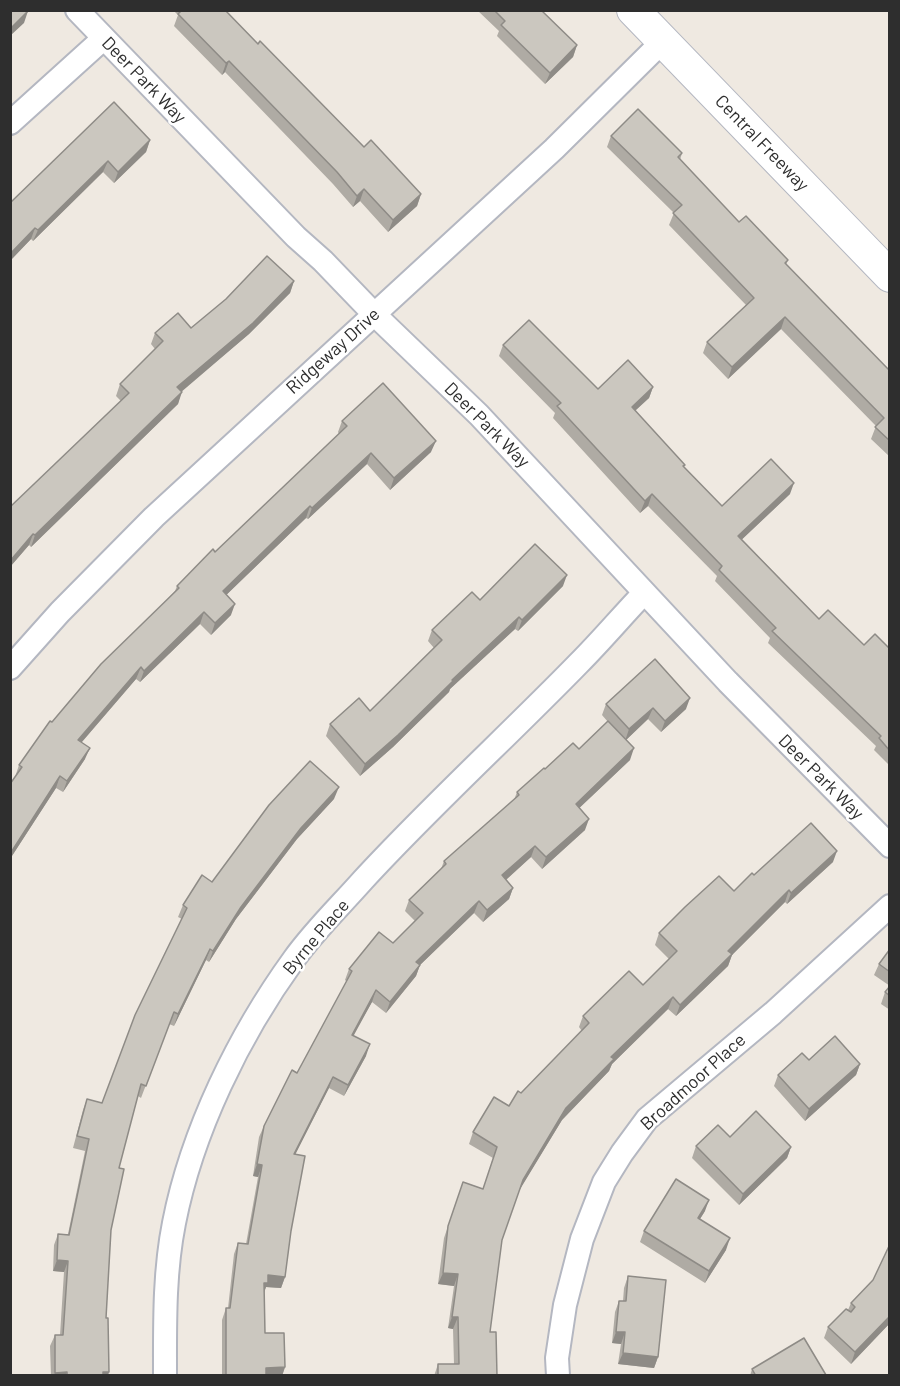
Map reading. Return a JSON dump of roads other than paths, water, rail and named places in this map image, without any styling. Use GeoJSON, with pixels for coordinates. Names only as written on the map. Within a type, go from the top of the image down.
{"type":"FeatureCollection","features":[{"type":"Feature","properties":{"kind":"main road","name":"Central Freeway"},"geometry":{"type":"LineString","coordinates":[[633,10],[890,276]]}},
{"type":"Feature","properties":{"kind":"street","name":"Deer Park Way"},"geometry":{"type":"LineString","coordinates":[[77,10],[296,237],[479,415],[773,729],[890,846]]}},
{"type":"Feature","properties":{"kind":"street"},"geometry":{"type":"LineString","coordinates":[[10,123],[104,38]]}},
{"type":"Feature","properties":{"kind":"street","name":"Ridgeway Drive"},"geometry":{"type":"LineString","coordinates":[[10,669],[60,612],[154,516],[554,149],[663,41]]}},
{"type":"Feature","properties":{"kind":"street","name":"Byrne Place"},"geometry":{"type":"LineString","coordinates":[[165,1376],[169,1257],[174,1223],[185,1180],[199,1134],[219,1087],[267,1000],[294,958],[318,929],[403,837],[580,662],[644,593]]}},
{"type":"Feature","properties":{"kind":"street","name":"Broadmoor Place"},"geometry":{"type":"LineString","coordinates":[[558,1376],[557,1358],[565,1305],[582,1239],[604,1182],[622,1153],[648,1119],[773,1013],[890,906]]}}]}
